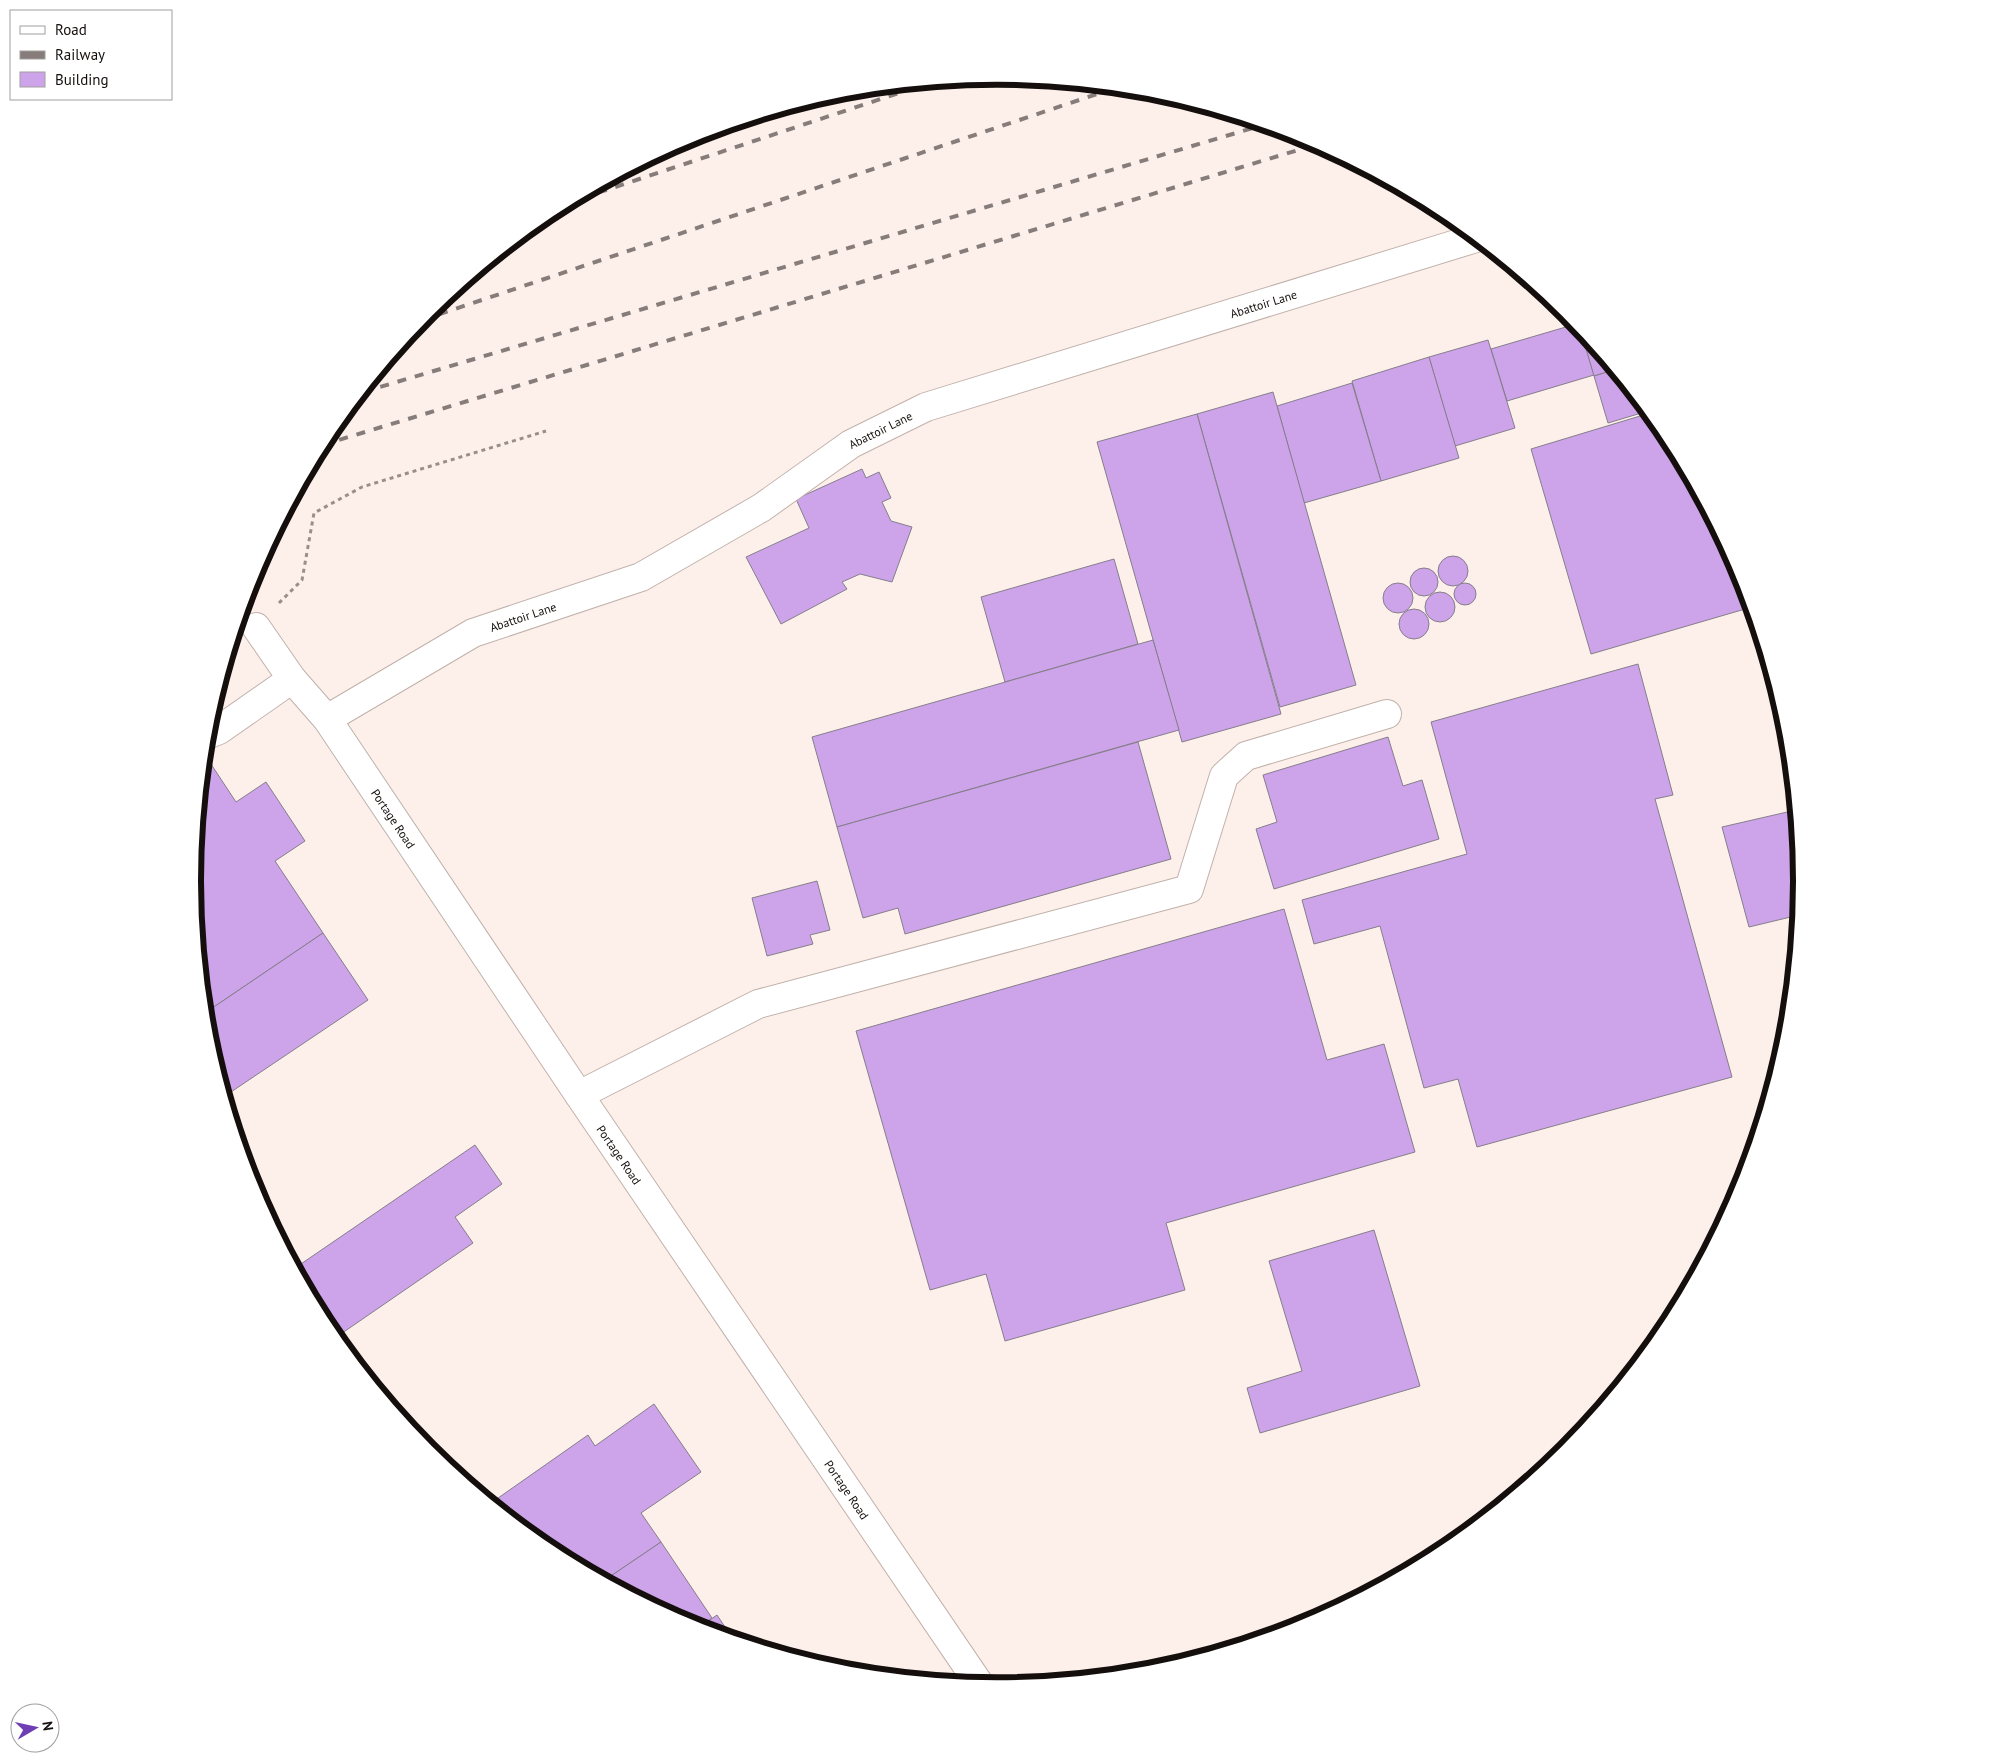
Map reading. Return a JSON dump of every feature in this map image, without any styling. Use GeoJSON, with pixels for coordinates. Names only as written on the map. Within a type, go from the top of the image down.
{"type":"FeatureCollection","features":[{"type":"Feature","properties":{"kind":"street","name":"Abattoir Lane"},"geometry":{"type":"LineString","coordinates":[[327,719],[473,633],[641,577],[761,508],[851,444],[926,407],[1469,240]]}},
{"type":"Feature","properties":{"kind":"street","name":"Portage Road"},"geometry":{"type":"LineString","coordinates":[[256,627],[292,679],[327,719],[579,1095],[975,1677]]}},
{"type":"Feature","properties":{"kind":"street"},"geometry":{"type":"LineString","coordinates":[[215,731],[292,679]]}},
{"type":"Feature","properties":{"kind":"street"},"geometry":{"type":"LineString","coordinates":[[579,1095],[758,1004],[1189,889],[1224,776],[1246,756],[1387,714]]}},
{"type":"Feature","properties":{"kind":"path"},"geometry":{"type":"LineString","coordinates":[[256,627],[302,580],[314,514],[362,487],[546,431]]}},
{"type":"Feature","properties":{"kind":"building"},"geometry":{"type":"Polygon","coordinates":[[[1569,326],[1585,344],[1594,375],[1507,401],[1491,349],[1569,326]]]}},
{"type":"Feature","properties":{"kind":"building"},"geometry":{"type":"Polygon","coordinates":[[[1488,340],[1515,428],[1455,446],[1429,357],[1488,340]]]}},
{"type":"Feature","properties":{"kind":"building"},"geometry":{"type":"Polygon","coordinates":[[[1585,344],[1609,372],[1594,376],[1585,344]]]}},
{"type":"Feature","properties":{"kind":"building"},"geometry":{"type":"Polygon","coordinates":[[[1429,357],[1459,458],[1381,481],[1352,381],[1429,357]]]}},
{"type":"Feature","properties":{"kind":"building"},"geometry":{"type":"Polygon","coordinates":[[[1609,372],[1641,413],[1608,423],[1594,376],[1609,372]]]}},
{"type":"Feature","properties":{"kind":"building"},"geometry":{"type":"Polygon","coordinates":[[[1352,383],[1381,481],[1304,503],[1277,406],[1352,383]]]}},
{"type":"Feature","properties":{"kind":"building"},"geometry":{"type":"Polygon","coordinates":[[[1273,392],[1356,685],[1280,707],[1197,414],[1273,392]]]}},
{"type":"Feature","properties":{"kind":"building"},"geometry":{"type":"Polygon","coordinates":[[[1197,414],[1281,714],[1182,742],[1097,442],[1197,414]]]}},
{"type":"Feature","properties":{"kind":"building"},"geometry":{"type":"Polygon","coordinates":[[[1642,415],[1660,439],[1687,483],[1712,529],[1746,609],[1591,654],[1531,449],[1642,415]]]}},
{"type":"Feature","properties":{"kind":"building"},"geometry":{"type":"Polygon","coordinates":[[[862,469],[866,478],[879,472],[891,498],[882,502],[891,521],[912,527],[892,582],[860,574],[842,582],[847,589],[781,624],[746,557],[809,528],[796,499],[862,469]]]}},
{"type":"Feature","properties":{"kind":"building"},"geometry":{"type":"Polygon","coordinates":[[[1453,556],[1464,560],[1468,571],[1464,582],[1453,586],[1442,582],[1438,571],[1442,560],[1453,556]]]}},
{"type":"Feature","properties":{"kind":"building"},"geometry":{"type":"Polygon","coordinates":[[[1114,559],[1138,644],[1005,682],[981,597],[1114,559]]]}},
{"type":"Feature","properties":{"kind":"building"},"geometry":{"type":"Polygon","coordinates":[[[1424,568],[1434,572],[1438,582],[1434,592],[1424,596],[1414,592],[1410,582],[1414,572],[1424,568]]]}},
{"type":"Feature","properties":{"kind":"building"},"geometry":{"type":"Polygon","coordinates":[[[1398,583],[1409,587],[1413,598],[1409,609],[1398,613],[1387,609],[1383,598],[1387,587],[1398,583]]]}},
{"type":"Feature","properties":{"kind":"building"},"geometry":{"type":"Polygon","coordinates":[[[1465,583],[1473,586],[1476,594],[1473,602],[1465,605],[1457,602],[1454,594],[1457,586],[1465,583]]]}},
{"type":"Feature","properties":{"kind":"building"},"geometry":{"type":"Polygon","coordinates":[[[1440,592],[1451,596],[1455,607],[1451,618],[1440,622],[1429,618],[1425,607],[1429,596],[1440,592]]]}},
{"type":"Feature","properties":{"kind":"building"},"geometry":{"type":"Polygon","coordinates":[[[1414,609],[1425,613],[1429,624],[1425,635],[1414,639],[1403,635],[1399,624],[1403,613],[1414,609]]]}},
{"type":"Feature","properties":{"kind":"building"},"geometry":{"type":"Polygon","coordinates":[[[1153,640],[1179,730],[837,827],[812,737],[1153,640]]]}},
{"type":"Feature","properties":{"kind":"building"},"geometry":{"type":"Polygon","coordinates":[[[1638,664],[1673,795],[1655,799],[1732,1077],[1477,1147],[1458,1079],[1424,1088],[1380,926],[1314,944],[1302,900],[1467,854],[1431,722],[1638,664]]]}},
{"type":"Feature","properties":{"kind":"building"},"geometry":{"type":"Polygon","coordinates":[[[1388,737],[1403,786],[1422,780],[1439,839],[1274,889],[1256,829],[1277,822],[1263,775],[1388,737]]]}},
{"type":"Feature","properties":{"kind":"building"},"geometry":{"type":"Polygon","coordinates":[[[1138,742],[1171,859],[905,934],[898,908],[863,918],[837,827],[1138,742]]]}},
{"type":"Feature","properties":{"kind":"building"},"geometry":{"type":"Polygon","coordinates":[[[210,763],[236,802],[266,782],[305,841],[275,861],[323,933],[212,1009],[203,934],[201,882],[203,829],[210,763]]]}},
{"type":"Feature","properties":{"kind":"building"},"geometry":{"type":"Polygon","coordinates":[[[1790,811],[1794,882],[1793,917],[1749,927],[1722,827],[1790,811]]]}},
{"type":"Feature","properties":{"kind":"building"},"geometry":{"type":"Polygon","coordinates":[[[817,881],[830,930],[810,935],[813,944],[767,956],[752,898],[817,881]]]}},
{"type":"Feature","properties":{"kind":"building"},"geometry":{"type":"Polygon","coordinates":[[[1284,909],[1327,1060],[1384,1044],[1415,1152],[1166,1223],[1185,1290],[1005,1341],[986,1274],[930,1290],[856,1031],[1284,909]]]}},
{"type":"Feature","properties":{"kind":"building"},"geometry":{"type":"Polygon","coordinates":[[[323,933],[368,1000],[229,1093],[216,1037],[212,1009],[323,933]]]}},
{"type":"Feature","properties":{"kind":"building"},"geometry":{"type":"Polygon","coordinates":[[[475,1145],[502,1184],[455,1217],[473,1243],[342,1333],[300,1265],[475,1145]]]}},
{"type":"Feature","properties":{"kind":"building"},"geometry":{"type":"Polygon","coordinates":[[[1374,1230],[1420,1386],[1260,1433],[1247,1388],[1302,1371],[1269,1261],[1374,1230]]]}},
{"type":"Feature","properties":{"kind":"building"},"geometry":{"type":"Polygon","coordinates":[[[654,1404],[701,1472],[641,1513],[661,1542],[610,1577],[555,1544],[496,1499],[588,1435],[595,1446],[654,1404]]]}},
{"type":"Feature","properties":{"kind":"building"},"geometry":{"type":"Polygon","coordinates":[[[661,1542],[712,1618],[706,1622],[693,1617],[645,1596],[610,1577],[661,1542]]]}},
{"type":"Feature","properties":{"kind":"building"},"geometry":{"type":"Polygon","coordinates":[[[717,1615],[727,1631],[706,1622],[717,1615]]]}},
{"type":"Feature","properties":{"kind":"railway"},"geometry":{"type":"LineString","coordinates":[[598,193],[905,91]]}},
{"type":"Feature","properties":{"kind":"railway"},"geometry":{"type":"LineString","coordinates":[[437,315],[1102,92]]}},
{"type":"Feature","properties":{"kind":"railway"},"geometry":{"type":"LineString","coordinates":[[372,389],[1255,127]]}},
{"type":"Feature","properties":{"kind":"railway"},"geometry":{"type":"LineString","coordinates":[[333,442],[1306,148]]}}]}
